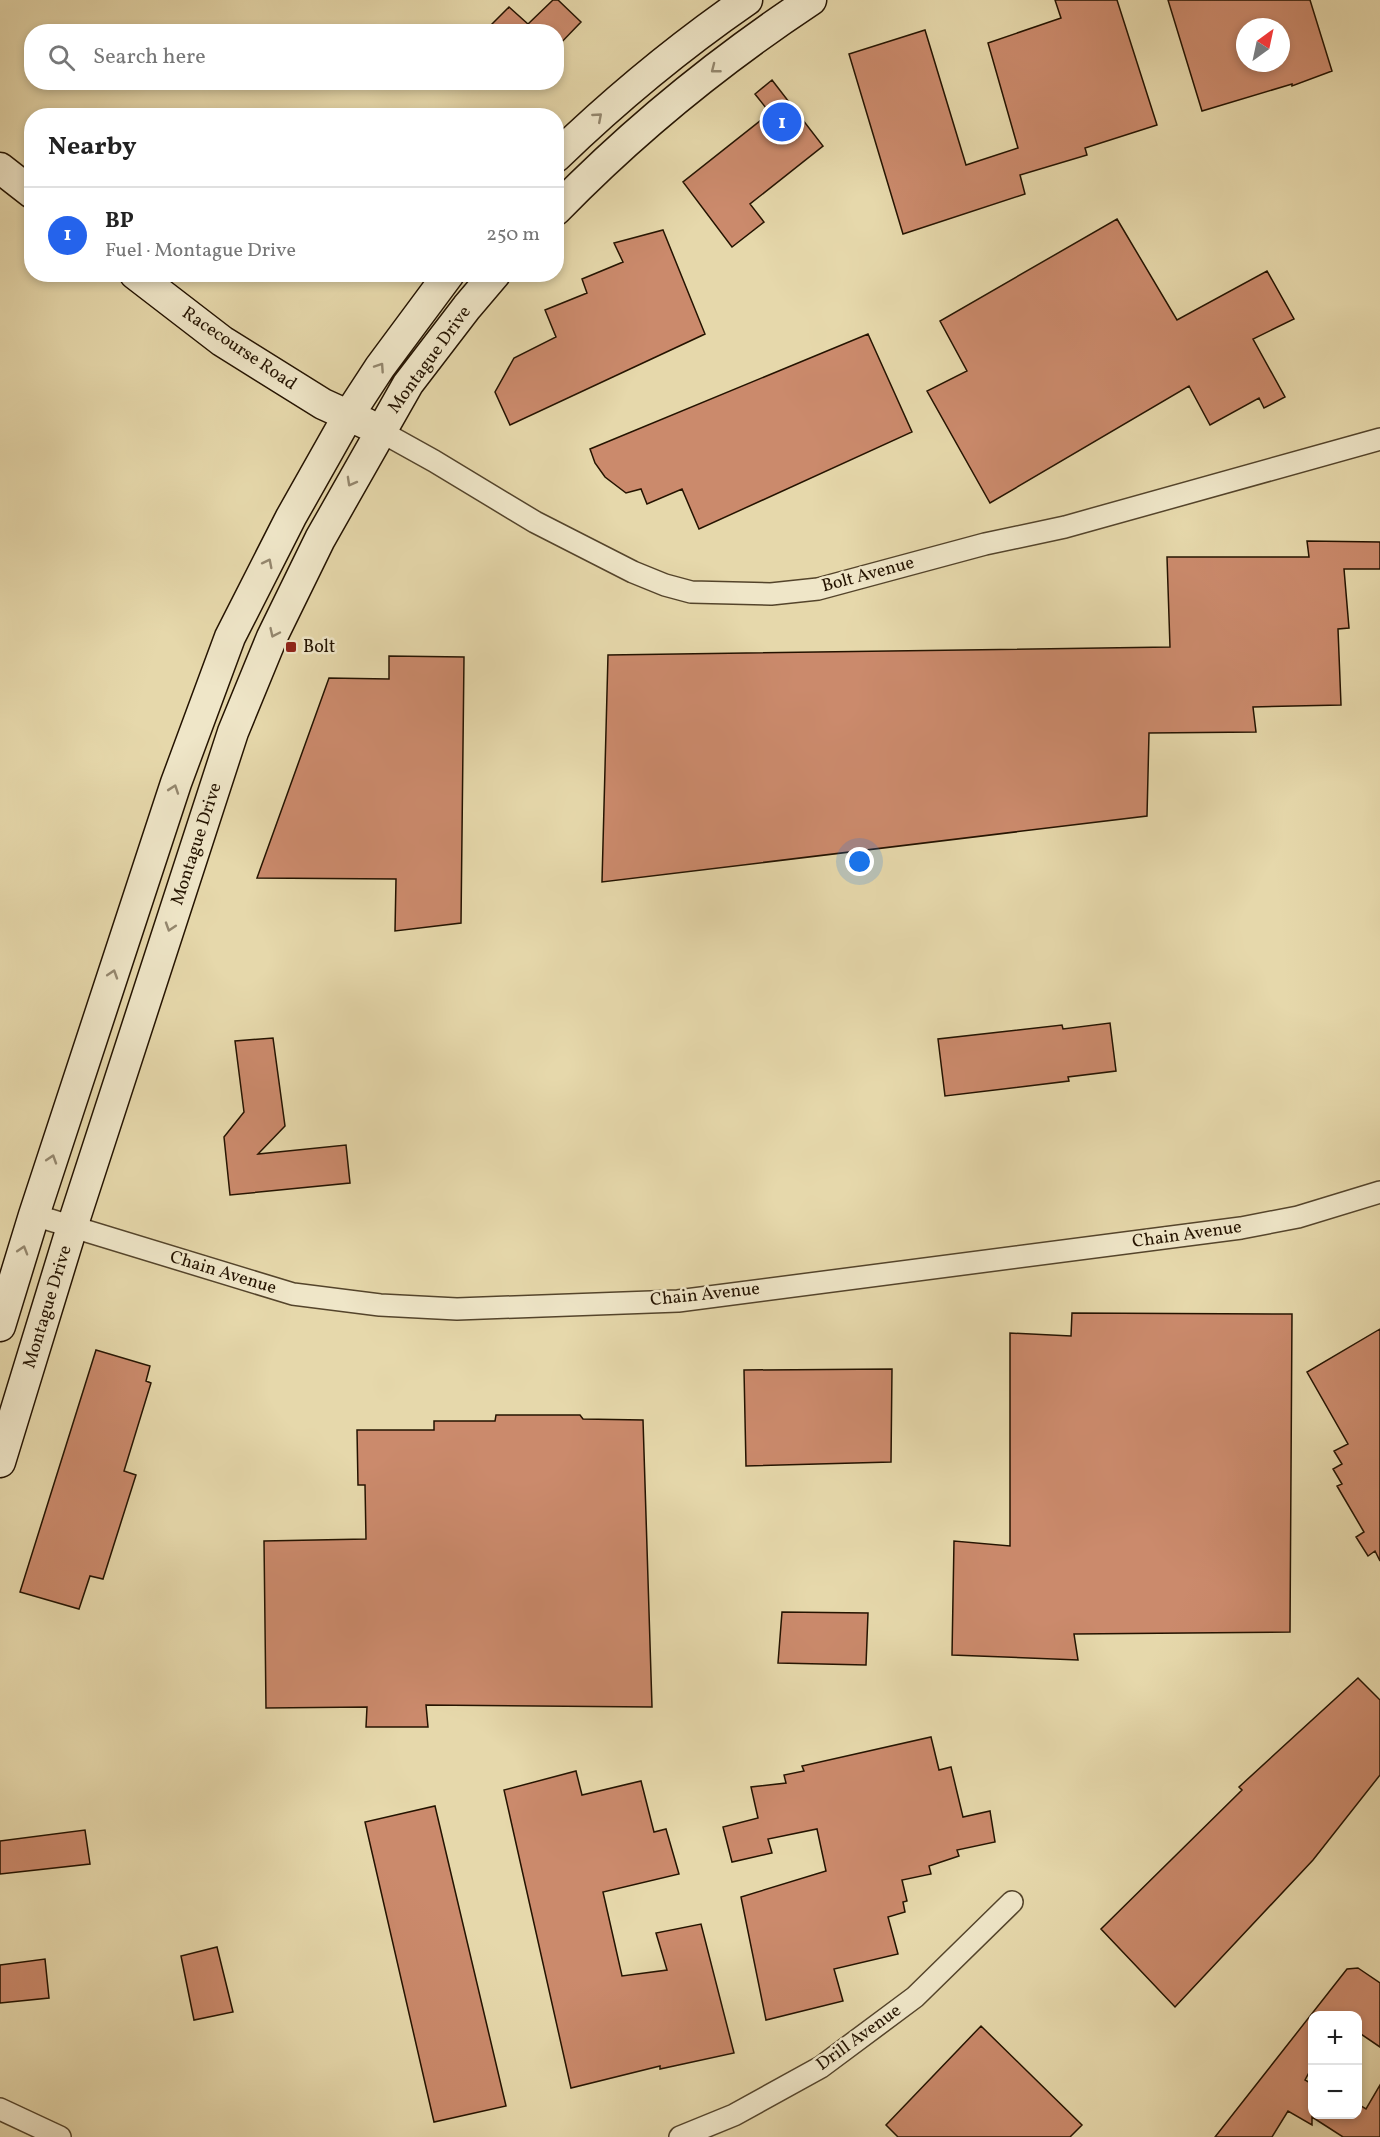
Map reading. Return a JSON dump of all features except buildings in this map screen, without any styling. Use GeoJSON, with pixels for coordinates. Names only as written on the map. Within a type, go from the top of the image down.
{"type":"FeatureCollection","features":[{"type":"Feature","properties":{"kind":"main road"},"geometry":{"type":"LineString","coordinates":[[564,150],[641,79],[699,33],[747,0]]}},
{"type":"Feature","properties":{"kind":"main road"},"geometry":{"type":"LineString","coordinates":[[564,203],[662,111],[761,33],[811,0]]}},
{"type":"Feature","properties":{"kind":"main road"},"geometry":{"type":"LineString","coordinates":[[0,168],[24,187]]}},
{"type":"Feature","properties":{"kind":"main road"},"geometry":{"type":"LineString","coordinates":[[0,183],[24,199]]}},
{"type":"Feature","properties":{"kind":"main road","name":"Racecourse Road"},"geometry":{"type":"LineString","coordinates":[[145,282],[222,341],[323,404],[380,431]]}},
{"type":"Feature","properties":{"kind":"main road","name":"Montague Drive"},"geometry":{"type":"LineString","coordinates":[[0,1326],[33,1215],[176,783],[230,637],[291,518],[348,416],[380,367],[442,282]]}},
{"type":"Feature","properties":{"kind":"main road","name":"Montague Drive"},"geometry":{"type":"LineString","coordinates":[[0,1462],[72,1227],[233,732],[276,627],[320,539],[408,384],[488,282]]}},
{"type":"Feature","properties":{"kind":"street","name":"Bolt Avenue"},"geometry":{"type":"LineString","coordinates":[[380,431],[535,522],[654,581],[691,592],[771,594],[818,589],[985,544],[1065,527],[1380,439]]}},
{"type":"Feature","properties":{"kind":"street","name":"Chain Avenue"},"geometry":{"type":"LineString","coordinates":[[33,1215],[293,1294],[380,1305],[457,1309],[688,1299],[1241,1228],[1298,1217],[1380,1192]]}},
{"type":"Feature","properties":{"kind":"street","name":"Drill Avenue"},"geometry":{"type":"LineString","coordinates":[[680,2137],[734,2115],[821,2067],[915,1997],[1012,1902]]}},
{"type":"Feature","properties":{"kind":"street"},"geometry":{"type":"LineString","coordinates":[[0,2109],[60,2137]]}},
{"type":"Feature","properties":{"kind":"place","name":"BP"},"geometry":{"type":"Point","coordinates":[782,122]}},
{"type":"Feature","properties":{"kind":"place","name":"Bolt"},"geometry":{"type":"Point","coordinates":[291,647]}}]}
